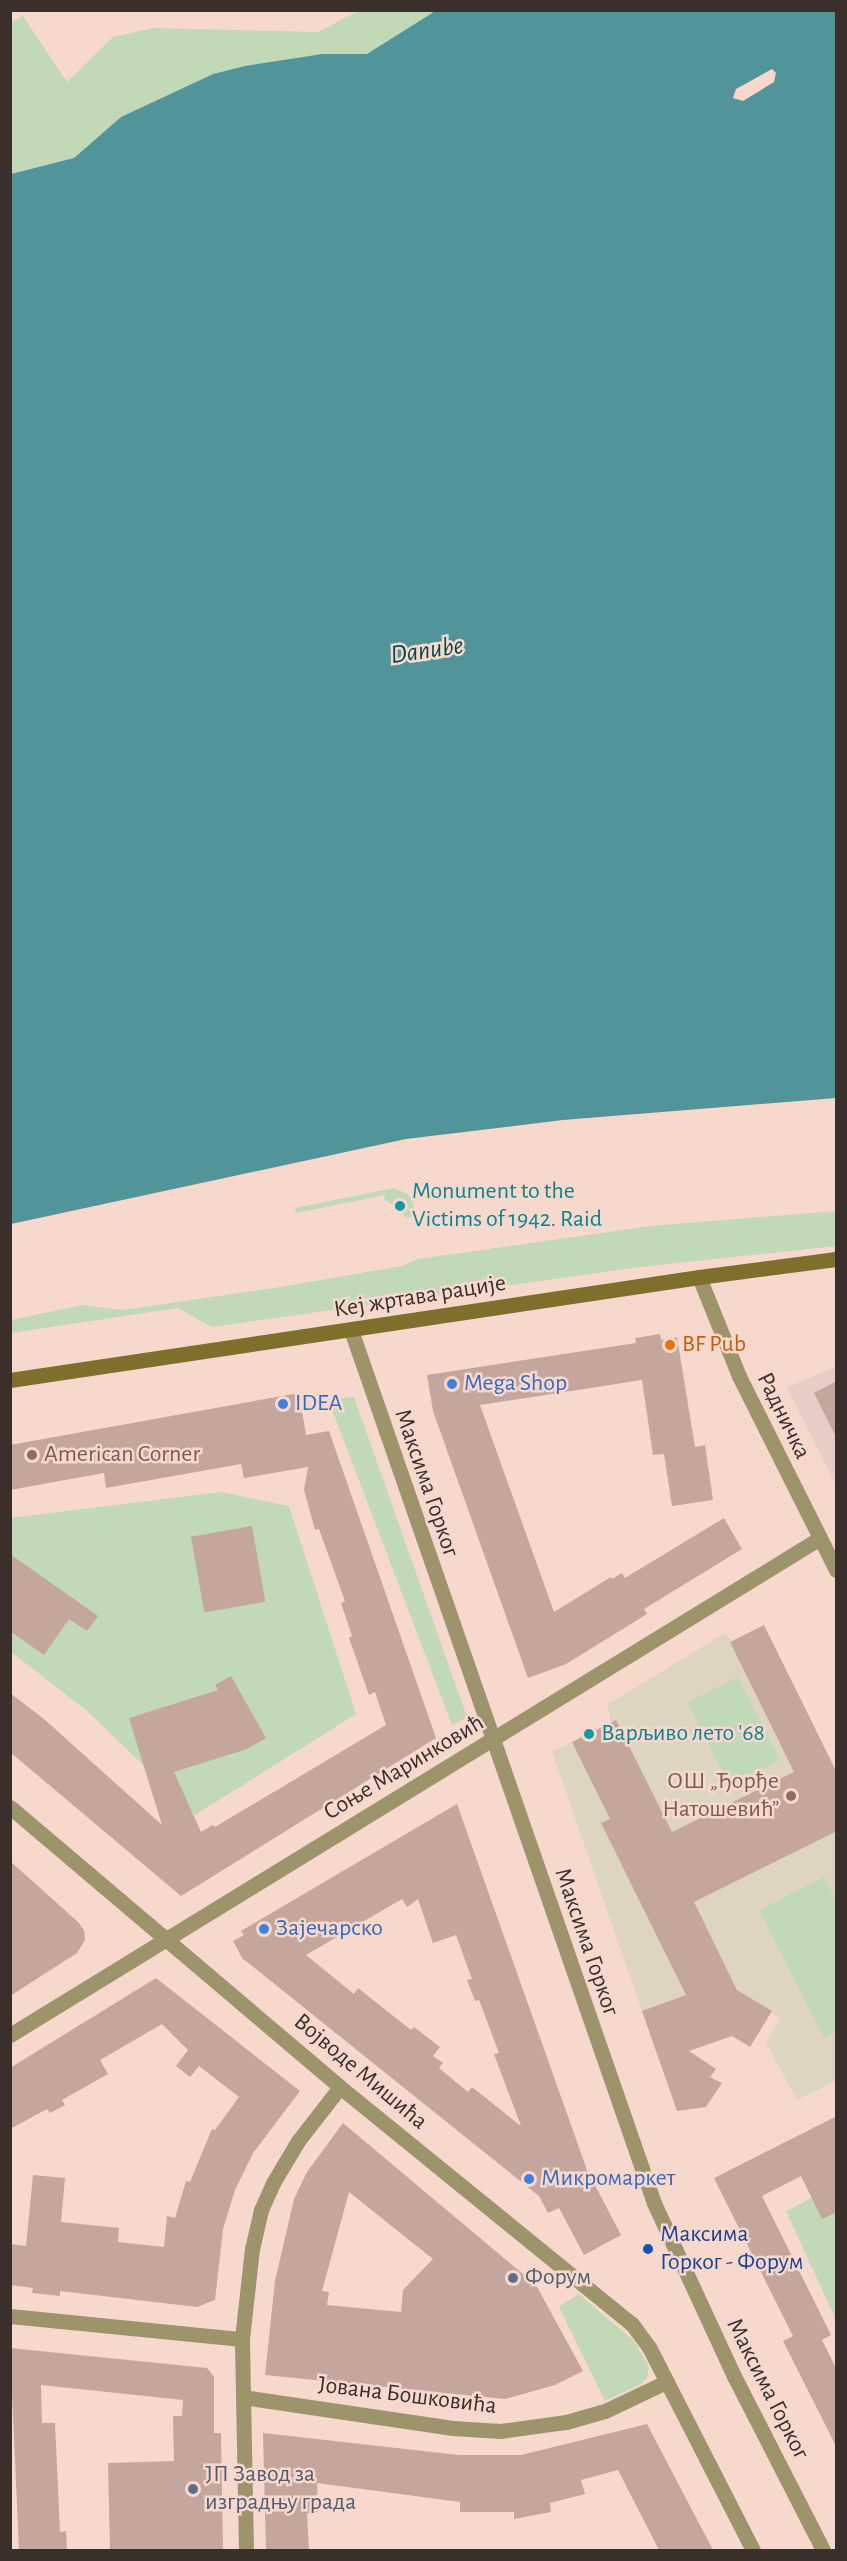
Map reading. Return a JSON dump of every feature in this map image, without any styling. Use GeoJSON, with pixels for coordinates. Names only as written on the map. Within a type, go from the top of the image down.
{"type":"FeatureCollection","features":[{"type":"Feature","properties":{"kind":"main road","name":"Кеј жртава рације"},"geometry":{"type":"LineString","coordinates":[[10,1380],[699,1277],[837,1259]]}},
{"type":"Feature","properties":{"kind":"street","name":"Радничка"},"geometry":{"type":"LineString","coordinates":[[699,1277],[739,1376],[837,1570]]}},
{"type":"Feature","properties":{"kind":"street","name":"Максима Горког"},"geometry":{"type":"LineString","coordinates":[[351,1330],[654,2203],[724,2356],[823,2550]]}},
{"type":"Feature","properties":{"kind":"street","name":"Соње Маринковић"},"geometry":{"type":"LineString","coordinates":[[10,2035],[820,1538]]}},
{"type":"Feature","properties":{"kind":"street","name":"Војводе Мишића"},"geometry":{"type":"LineString","coordinates":[[10,1807],[340,2086],[632,2324],[649,2347],[666,2382]]}},
{"type":"Feature","properties":{"kind":"street"},"geometry":{"type":"LineString","coordinates":[[246,2550],[242,2339],[246,2289],[261,2210],[273,2183],[298,2141],[340,2086]]}},
{"type":"Feature","properties":{"kind":"street"},"geometry":{"type":"LineString","coordinates":[[10,2316],[242,2339]]}},
{"type":"Feature","properties":{"kind":"street"},"geometry":{"type":"LineString","coordinates":[[666,2382],[753,2550]]}},
{"type":"Feature","properties":{"kind":"street","name":"Јована Бошковића"},"geometry":{"type":"LineString","coordinates":[[243,2397],[453,2428],[500,2431],[531,2428],[605,2411],[666,2382]]}},
{"type":"Feature","properties":{"kind":"shaded area"},"geometry":{"type":"Polygon","coordinates":[[[836,1366],[836,1485],[787,1388],[836,1366]]]}},
{"type":"Feature","properties":{"kind":"shaded area"},"geometry":{"type":"Polygon","coordinates":[[[725,1633],[836,1773],[836,2081],[797,2100],[766,2043],[780,2018],[733,1987],[686,1995],[642,2011],[552,1752],[611,1723],[607,1705],[725,1633]]]}},
{"type":"Feature","properties":{"kind":"green space"},"geometry":{"type":"Polygon","coordinates":[[[358,11],[437,11],[368,54],[322,54],[245,66],[213,74],[121,117],[74,158],[11,174],[10,23],[23,16],[67,82],[113,37],[153,28],[318,32],[358,11]]]}},
{"type":"Feature","properties":{"kind":"green space"},"geometry":{"type":"Polygon","coordinates":[[[394,1188],[408,1194],[413,1202],[416,1215],[407,1218],[388,1201],[385,1201],[384,1195],[296,1213],[295,1208],[394,1188]]]}},
{"type":"Feature","properties":{"kind":"green space"},"geometry":{"type":"Polygon","coordinates":[[[836,1211],[836,1246],[640,1267],[212,1327],[178,1308],[11,1333],[11,1320],[82,1305],[123,1310],[402,1266],[418,1259],[651,1226],[836,1211]]]}},
{"type":"Feature","properties":{"kind":"green space"},"geometry":{"type":"Polygon","coordinates":[[[354,1397],[467,1717],[452,1725],[328,1399],[354,1397]]]}},
{"type":"Feature","properties":{"kind":"green space"},"geometry":{"type":"Polygon","coordinates":[[[221,1492],[289,1506],[356,1714],[195,1815],[86,1710],[11,1652],[10,1518],[221,1492]]]}},
{"type":"Feature","properties":{"kind":"green space"},"geometry":{"type":"Polygon","coordinates":[[[738,1677],[780,1760],[729,1786],[687,1703],[738,1677]]]}},
{"type":"Feature","properties":{"kind":"green space"},"geometry":{"type":"Polygon","coordinates":[[[824,1877],[836,1901],[836,2031],[824,2038],[759,1910],[824,1877]]]}},
{"type":"Feature","properties":{"kind":"green space"},"geometry":{"type":"Polygon","coordinates":[[[836,2186],[836,2320],[786,2211],[836,2186]]]}},
{"type":"Feature","properties":{"kind":"green space"},"geometry":{"type":"Polygon","coordinates":[[[579,2294],[634,2341],[649,2367],[647,2377],[641,2384],[605,2401],[559,2307],[579,2294]]]}},
{"type":"Feature","properties":{"kind":"water","name":"Danube"},"geometry":{"type":"Polygon","coordinates":[[[437,10],[836,11],[836,1098],[563,1120],[406,1139],[11,1224],[11,174],[74,158],[121,117],[213,74],[245,66],[322,54],[367,54],[437,10]],[[772,69],[736,89],[733,98],[743,101],[774,82],[776,73],[772,69]]]}},
{"type":"Feature","properties":{"kind":"building"},"geometry":{"type":"Polygon","coordinates":[[[660,1334],[661,1340],[677,1337],[695,1447],[705,1445],[713,1500],[672,1506],[664,1454],[653,1455],[642,1380],[480,1405],[554,1612],[611,1577],[612,1579],[622,1573],[625,1578],[724,1518],[742,1549],[644,1609],[647,1614],[566,1664],[528,1678],[433,1411],[427,1375],[636,1343],[635,1338],[660,1334]]]}},
{"type":"Feature","properties":{"kind":"building"},"geometry":{"type":"Polygon","coordinates":[[[837,1381],[837,1439],[814,1393],[837,1381]]]}},
{"type":"Feature","properties":{"kind":"building"},"geometry":{"type":"Polygon","coordinates":[[[299,1393],[306,1435],[329,1431],[436,1738],[181,1896],[10,1752],[10,1693],[44,1719],[162,1825],[129,1718],[218,1690],[215,1685],[231,1676],[266,1738],[247,1749],[174,1772],[201,1832],[213,1825],[215,1827],[386,1725],[375,1692],[369,1695],[349,1638],[352,1636],[341,1603],[345,1601],[319,1529],[315,1530],[304,1490],[308,1467],[244,1478],[241,1464],[106,1488],[104,1473],[10,1490],[10,1445],[299,1393]]]}},
{"type":"Feature","properties":{"kind":"building"},"geometry":{"type":"Polygon","coordinates":[[[252,1526],[265,1602],[204,1613],[191,1537],[252,1526]]]}},
{"type":"Feature","properties":{"kind":"building"},"geometry":{"type":"Polygon","coordinates":[[[10,1554],[98,1616],[87,1631],[69,1619],[44,1655],[10,1631],[10,1554]]]}},
{"type":"Feature","properties":{"kind":"building","name":"ОШ „Ђорђе Натошевић”"},"geometry":{"type":"Polygon","coordinates":[[[764,1625],[837,1773],[837,1831],[694,1902],[737,1990],[772,2011],[750,2047],[732,2036],[689,2051],[716,2069],[710,2077],[722,2083],[706,2107],[677,2111],[642,2011],[686,1995],[601,1823],[610,1819],[572,1742],[616,1720],[672,1832],[794,1772],[730,1642],[764,1625]]]}},
{"type":"Feature","properties":{"kind":"building"},"geometry":{"type":"Polygon","coordinates":[[[457,1804],[587,2170],[621,2235],[584,2255],[559,2208],[548,2213],[539,2196],[242,1958],[233,1941],[244,1935],[241,1931],[457,1804]],[[402,1899],[306,1955],[354,1994],[358,1988],[411,2030],[414,2027],[440,2047],[433,2056],[443,2063],[439,2068],[468,2092],[472,2087],[521,2126],[494,2054],[499,2053],[479,2000],[475,2001],[467,1980],[472,1979],[456,1935],[433,1943],[418,1899],[407,1907],[402,1899]]]}},
{"type":"Feature","properties":{"kind":"building"},"geometry":{"type":"Polygon","coordinates":[[[10,1861],[78,1922],[84,1930],[85,1940],[77,1953],[10,1996],[10,1861]]]}},
{"type":"Feature","properties":{"kind":"building"},"geometry":{"type":"Polygon","coordinates":[[[156,1978],[300,2091],[253,2153],[235,2190],[223,2229],[215,2300],[197,2307],[60,2291],[60,2296],[32,2293],[33,2288],[10,2285],[10,2244],[26,2246],[33,2175],[65,2178],[61,2222],[119,2228],[118,2242],[164,2247],[167,2216],[175,2218],[186,2181],[190,2182],[212,2129],[215,2130],[239,2097],[199,2066],[190,2077],[176,2066],[188,2050],[162,2024],[100,2060],[108,2074],[62,2100],[65,2105],[50,2113],[47,2109],[10,2129],[10,2068],[156,1978]]]}},
{"type":"Feature","properties":{"kind":"building"},"geometry":{"type":"Polygon","coordinates":[[[837,2116],[837,2212],[822,2219],[801,2176],[762,2196],[831,2335],[822,2340],[837,2370],[837,2448],[783,2341],[793,2336],[714,2178],[837,2116]]]}},
{"type":"Feature","properties":{"kind":"building"},"geometry":{"type":"Polygon","coordinates":[[[343,2123],[536,2285],[583,2371],[555,2385],[505,2399],[265,2375],[275,2281],[294,2199],[307,2172],[343,2123]],[[349,2192],[322,2291],[329,2292],[327,2305],[401,2312],[403,2290],[433,2259],[349,2192]]]}},
{"type":"Feature","properties":{"kind":"building"},"geometry":{"type":"Polygon","coordinates":[[[10,2348],[207,2368],[214,2377],[214,2433],[221,2433],[223,2550],[110,2550],[108,2463],[174,2461],[173,2416],[182,2416],[183,2400],[41,2385],[42,2423],[55,2423],[60,2532],[66,2531],[67,2550],[19,2550],[10,2348]]]}},
{"type":"Feature","properties":{"kind":"building"},"geometry":{"type":"Polygon","coordinates":[[[647,2424],[713,2550],[659,2550],[618,2470],[581,2480],[585,2494],[550,2503],[551,2512],[514,2519],[514,2512],[460,2512],[460,2502],[317,2483],[318,2512],[307,2513],[309,2550],[266,2550],[263,2433],[459,2455],[521,2455],[647,2424]]]}},
{"type":"Feature","properties":{"kind":"place","name":"Monument to the Victims of 1942. Raid"},"geometry":{"type":"Point","coordinates":[400,1206]}},
{"type":"Feature","properties":{"kind":"place","name":"BF Pub"},"geometry":{"type":"Point","coordinates":[670,1345]}},
{"type":"Feature","properties":{"kind":"place","name":"Mega Shop"},"geometry":{"type":"Point","coordinates":[452,1384]}},
{"type":"Feature","properties":{"kind":"place","name":"IDEA"},"geometry":{"type":"Point","coordinates":[283,1404]}},
{"type":"Feature","properties":{"kind":"place","name":"American Corner"},"geometry":{"type":"Point","coordinates":[32,1455]}},
{"type":"Feature","properties":{"kind":"place","name":"Варљиво лето '68"},"geometry":{"type":"Point","coordinates":[589,1734]}},
{"type":"Feature","properties":{"kind":"place","name":"ОШ „Ђорђе Натошевић”"},"geometry":{"type":"Point","coordinates":[791,1796]}},
{"type":"Feature","properties":{"kind":"place","name":"Зајечарско"},"geometry":{"type":"Point","coordinates":[264,1929]}},
{"type":"Feature","properties":{"kind":"place","name":"Микромаркет"},"geometry":{"type":"Point","coordinates":[529,2179]}},
{"type":"Feature","properties":{"kind":"place","name":"Максима Горког - Форум"},"geometry":{"type":"Point","coordinates":[648,2249]}},
{"type":"Feature","properties":{"kind":"place","name":"Форум"},"geometry":{"type":"Point","coordinates":[513,2278]}},
{"type":"Feature","properties":{"kind":"place","name":"ЈП Завод за изградњу града"},"geometry":{"type":"Point","coordinates":[193,2489]}}]}
